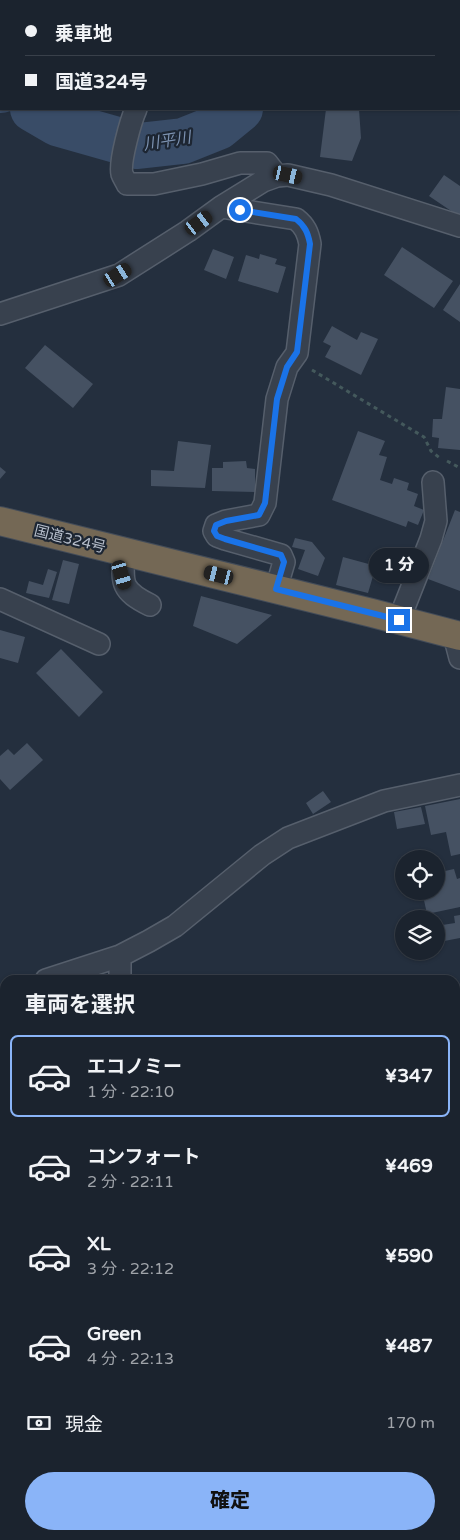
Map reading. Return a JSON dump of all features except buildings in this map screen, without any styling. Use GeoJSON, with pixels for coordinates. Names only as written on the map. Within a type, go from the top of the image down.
{"type":"FeatureCollection","features":[{"type":"Feature","properties":{"kind":"highway","name":"国道324号"},"geometry":{"type":"LineString","coordinates":[[0,521],[399,620],[458,643]]}},
{"type":"Feature","properties":{"kind":"street"},"geometry":{"type":"LineString","coordinates":[[134,113],[122,161],[122,173],[127,184],[154,184],[202,174],[240,163],[267,163],[277,176]]}},
{"type":"Feature","properties":{"kind":"street"},"geometry":{"type":"LineString","coordinates":[[0,314],[118,275],[188,231],[221,207],[263,181],[277,176],[288,175],[331,185],[460,226]]}},
{"type":"Feature","properties":{"kind":"street"},"geometry":{"type":"LineString","coordinates":[[221,207],[296,219],[308,233],[310,244],[297,352],[287,367],[277,399],[265,503],[259,515],[226,521],[216,525],[214,531],[217,536],[225,539],[281,555],[284,562],[276,589]]}},
{"type":"Feature","properties":{"kind":"street"},"geometry":{"type":"LineString","coordinates":[[399,620],[431,539],[436,521],[433,482]]}},
{"type":"Feature","properties":{"kind":"street"},"geometry":{"type":"LineString","coordinates":[[124,552],[122,575],[126,589],[134,597],[150,605]]}},
{"type":"Feature","properties":{"kind":"street"},"geometry":{"type":"LineString","coordinates":[[0,599],[99,644]]}},
{"type":"Feature","properties":{"kind":"street"},"geometry":{"type":"LineString","coordinates":[[61,975],[120,956],[175,926],[262,855],[288,838],[384,802],[460,785]]}},
{"type":"Feature","properties":{"kind":"street"},"geometry":{"type":"LineString","coordinates":[[120,956],[120,975]]}},
{"type":"Feature","properties":{"kind":"path"},"geometry":{"type":"LineString","coordinates":[[297,352],[312,370],[424,438],[431,451],[460,468]]}},
{"type":"Feature","properties":{"kind":"waterway","name":"川平川"},"geometry":{"type":"LineString","coordinates":[[35,110],[57,123],[138,146],[183,141],[218,127],[239,110]]}},
{"type":"Feature","properties":{"kind":"route"},"geometry":{"type":"LineString","coordinates":[[240,210],[296,219],[302,224],[308,233],[310,244],[308,270],[297,352],[287,367],[277,399],[265,503],[259,515],[226,521],[216,525],[214,531],[217,536],[225,539],[281,555],[284,562],[276,589],[399,620]]}}]}
